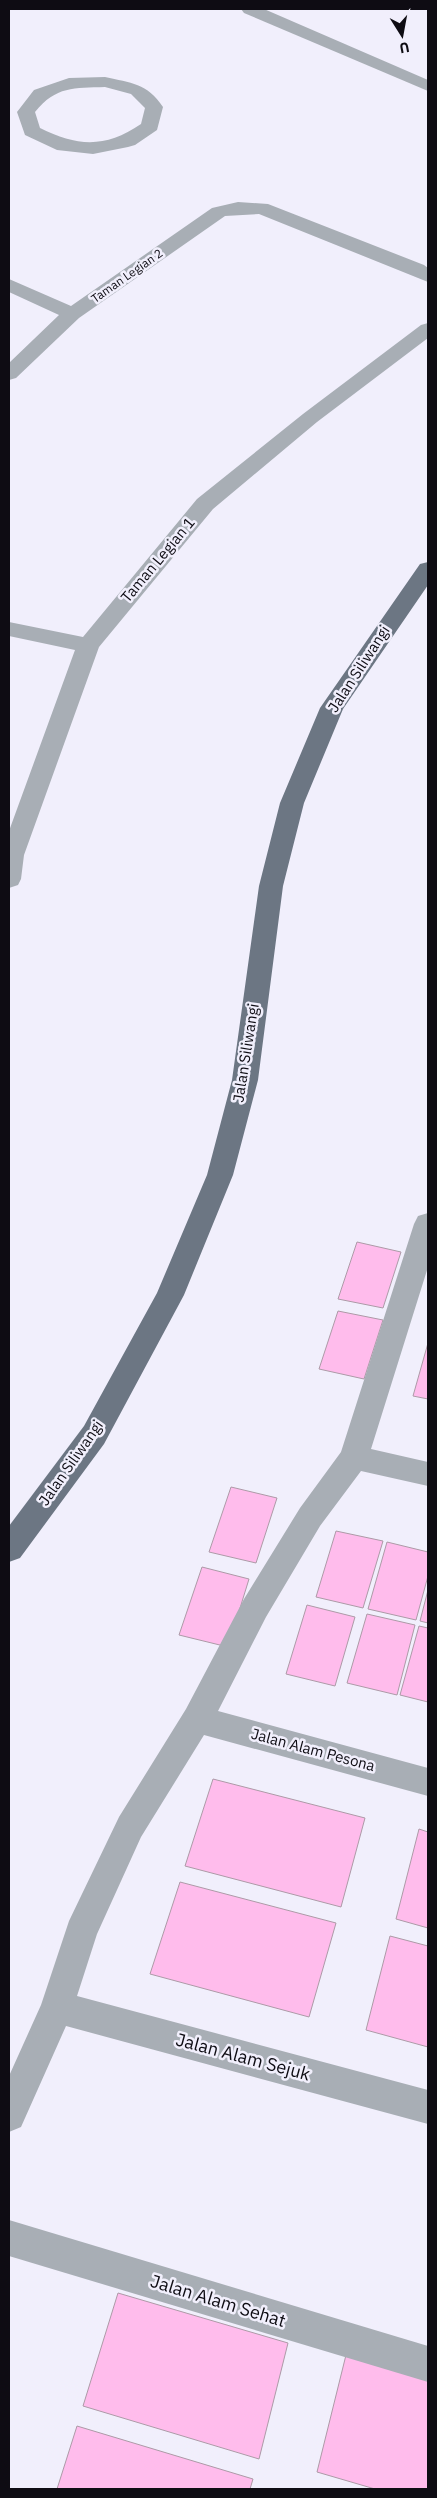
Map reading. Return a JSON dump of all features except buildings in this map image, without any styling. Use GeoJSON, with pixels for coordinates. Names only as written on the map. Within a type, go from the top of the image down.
{"type":"FeatureCollection","features":[{"type":"Feature","properties":{"kind":"main road","name":"Jalan Siliwangi"},"geometry":{"type":"LineString","coordinates":[[9,1549],[94,1435],[170,1294],[220,1174],[244,1080],[271,886],[292,803],[332,708],[428,569]]}},
{"type":"Feature","properties":{"kind":"street"},"geometry":{"type":"LineString","coordinates":[[250,9],[428,86]]}},
{"type":"Feature","properties":{"kind":"street"},"geometry":{"type":"LineString","coordinates":[[9,123],[32,131],[57,144],[93,148],[128,141],[150,126],[154,107],[137,90],[105,82],[69,83],[40,94],[26,112],[32,131]]}},
{"type":"Feature","properties":{"kind":"street","name":"Taman Legian 2"},"geometry":{"type":"LineString","coordinates":[[9,374],[72,314],[219,212],[238,208],[261,208],[417,269],[428,276]]}},
{"type":"Feature","properties":{"kind":"street"},"geometry":{"type":"LineString","coordinates":[[9,285],[72,314]]}},
{"type":"Feature","properties":{"kind":"street","name":"Taman Legian 1"},"geometry":{"type":"LineString","coordinates":[[9,878],[12,854],[88,645],[205,504],[310,418],[428,329]]}},
{"type":"Feature","properties":{"kind":"street"},"geometry":{"type":"LineString","coordinates":[[9,628],[88,645]]}},
{"type":"Feature","properties":{"kind":"street"},"geometry":{"type":"LineString","coordinates":[[9,2115],[57,2008],[82,1932],[130,1827],[197,1718],[255,1608],[310,1517],[354,1457],[428,1224]]}},
{"type":"Feature","properties":{"kind":"street"},"geometry":{"type":"LineString","coordinates":[[354,1457],[428,1474]]}},
{"type":"Feature","properties":{"kind":"street","name":"Jalan Alam Pesona"},"geometry":{"type":"LineString","coordinates":[[197,1718],[428,1782]]}},
{"type":"Feature","properties":{"kind":"street","name":"Jalan Alam Sejuk"},"geometry":{"type":"LineString","coordinates":[[57,2008],[428,2106]]}},
{"type":"Feature","properties":{"kind":"street","name":"Jalan Alam Sehat"},"geometry":{"type":"LineString","coordinates":[[9,2238],[428,2364]]}}]}
